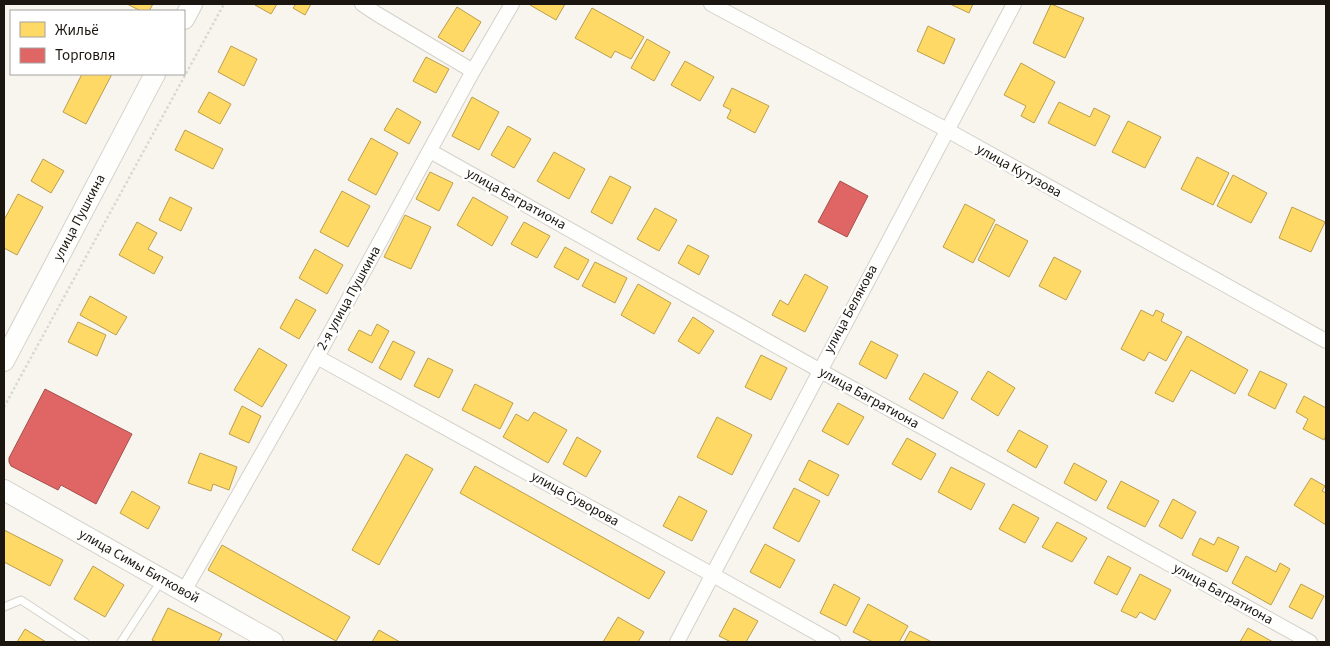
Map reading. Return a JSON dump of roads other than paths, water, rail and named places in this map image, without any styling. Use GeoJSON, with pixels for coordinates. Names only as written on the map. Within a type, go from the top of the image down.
{"type":"FeatureCollection","features":[{"type":"Feature","properties":{"kind":"street"},"geometry":{"type":"LineString","coordinates":[[185,17],[192,4]]}},
{"type":"Feature","properties":{"kind":"street"},"geometry":{"type":"LineString","coordinates":[[362,4],[473,71]]}},
{"type":"Feature","properties":{"kind":"street","name":"2-я улица Пушкина"},"geometry":{"type":"LineString","coordinates":[[184,591],[317,357],[473,71],[512,4]]}},
{"type":"Feature","properties":{"kind":"street","name":"улица Кутузова"},"geometry":{"type":"LineString","coordinates":[[711,4],[947,130],[1326,341]]}},
{"type":"Feature","properties":{"kind":"street","name":"улица Белякова"},"geometry":{"type":"LineString","coordinates":[[677,642],[1014,4]]}},
{"type":"Feature","properties":{"kind":"street","name":"улица Пушкина"},"geometry":{"type":"LineString","coordinates":[[4,361],[154,75]]}},
{"type":"Feature","properties":{"kind":"street","name":"улица Багратиона"},"geometry":{"type":"LineString","coordinates":[[430,151],[819,370],[1310,642]]}},
{"type":"Feature","properties":{"kind":"street","name":"улица Суворова"},"geometry":{"type":"LineString","coordinates":[[317,357],[714,574],[833,642]]}},
{"type":"Feature","properties":{"kind":"street","name":"улица Симы Битковой"},"geometry":{"type":"LineString","coordinates":[[4,490],[273,642]]}},
{"type":"Feature","properties":{"kind":"lane"},"geometry":{"type":"LineString","coordinates":[[121,642],[163,579]]}},
{"type":"Feature","properties":{"kind":"lane"},"geometry":{"type":"LineString","coordinates":[[4,608],[21,600],[85,642]]}}]}
